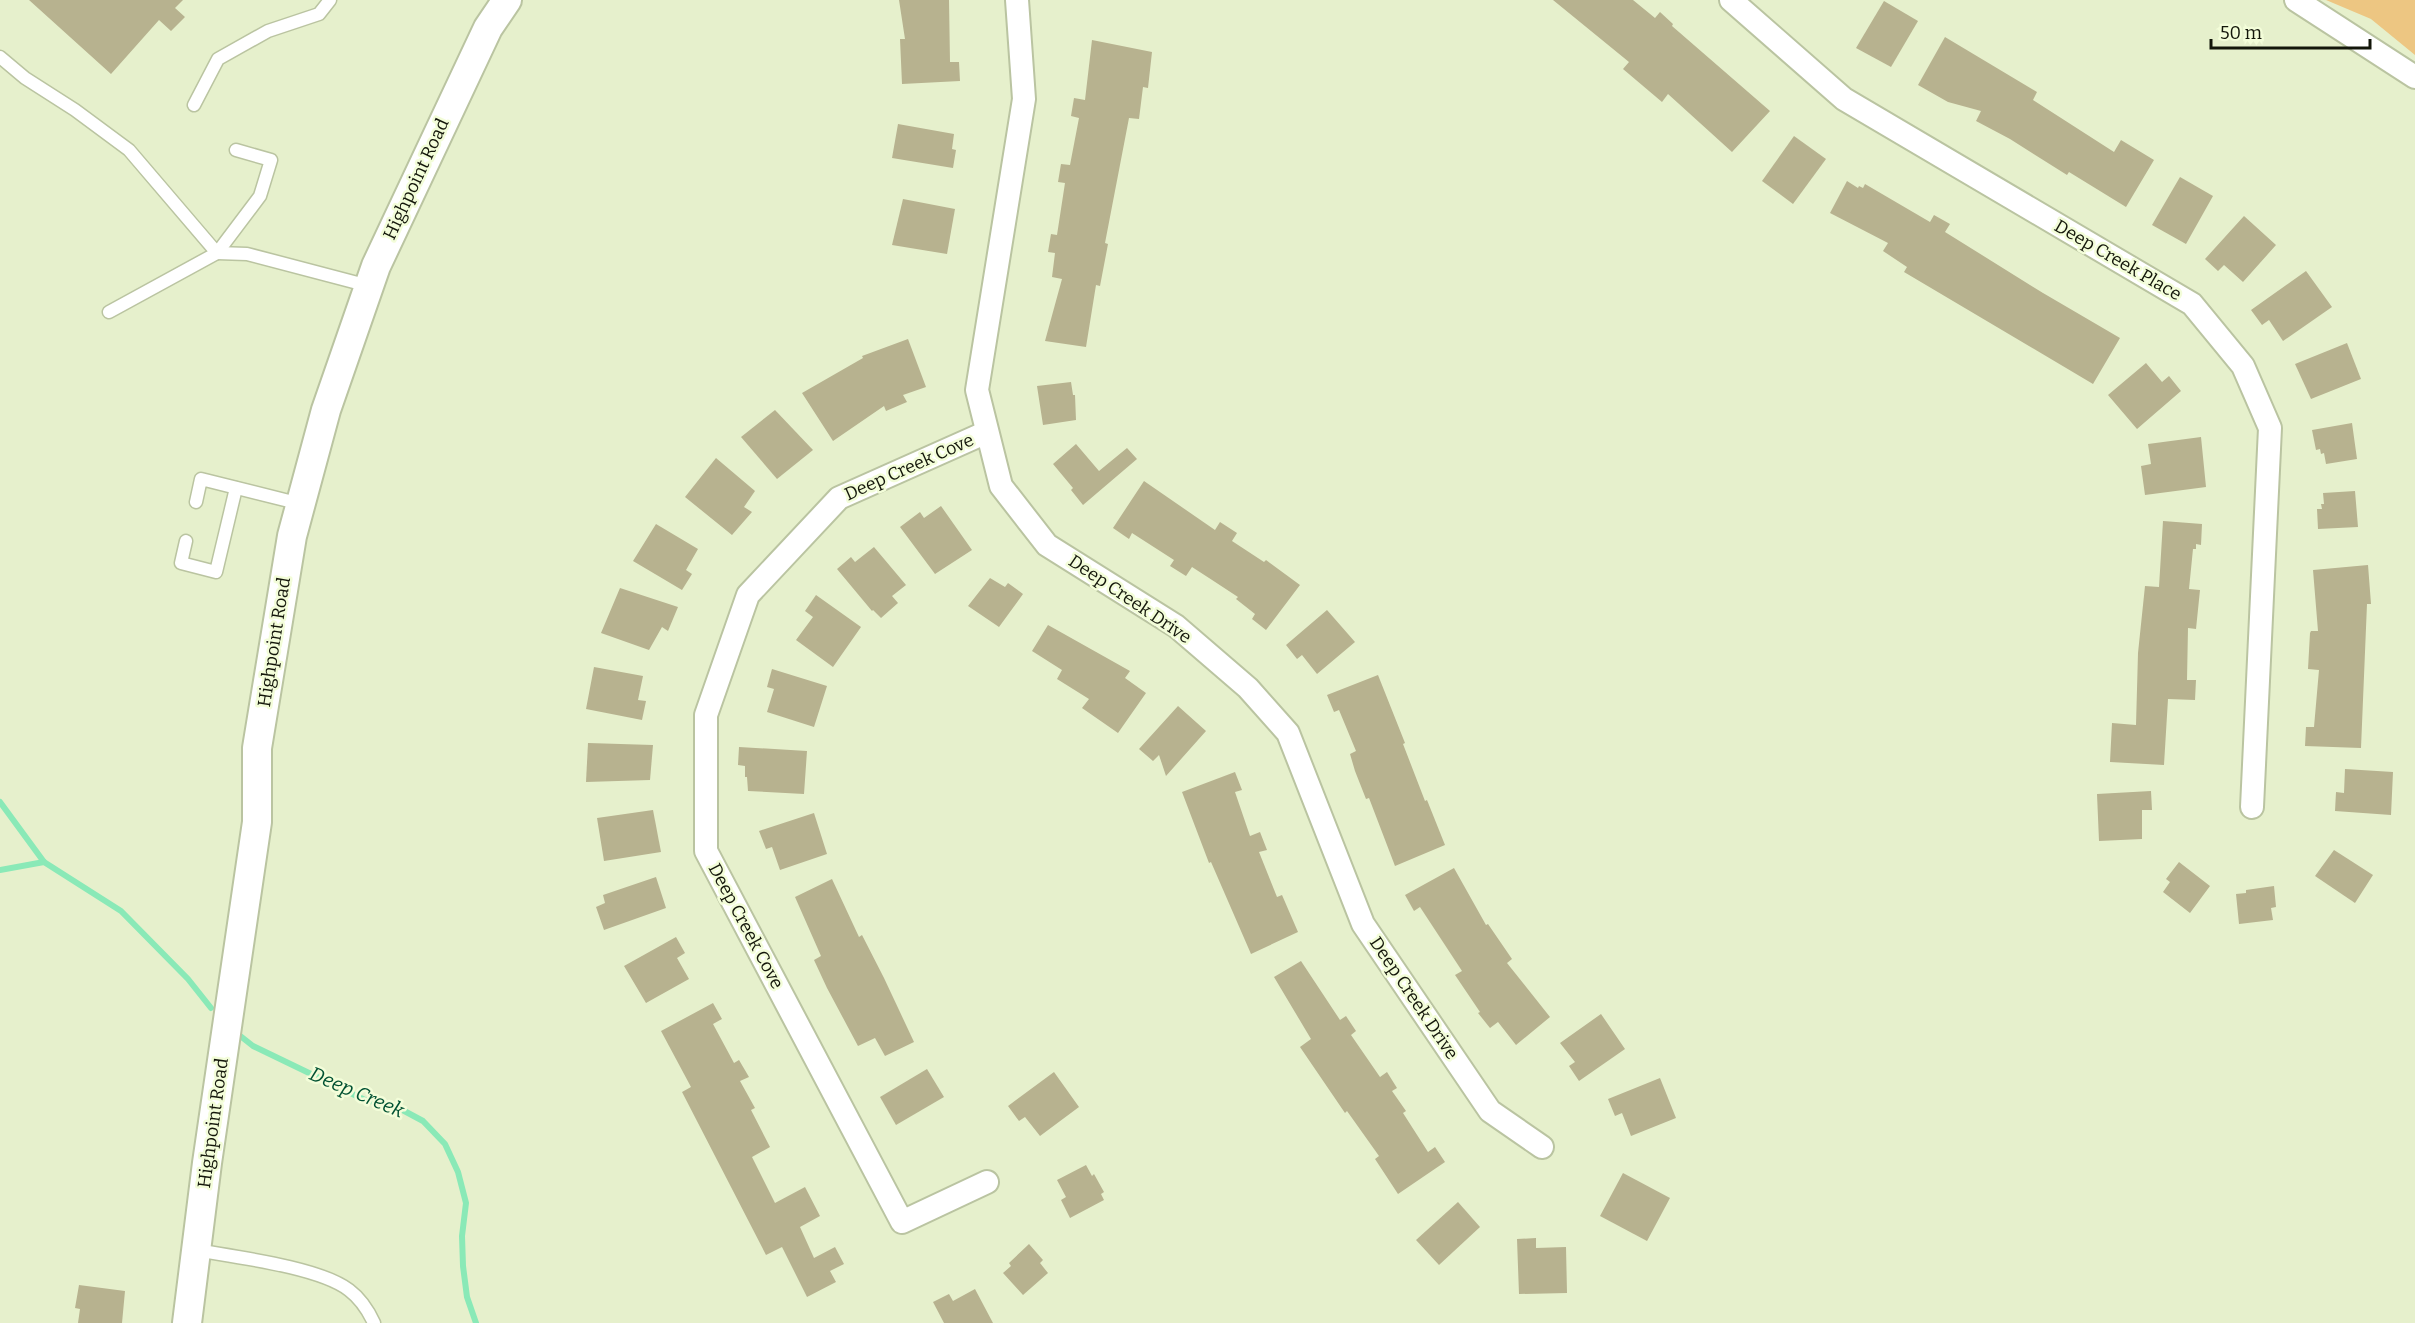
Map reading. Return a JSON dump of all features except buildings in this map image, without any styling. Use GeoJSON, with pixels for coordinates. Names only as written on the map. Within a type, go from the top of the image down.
{"type":"FeatureCollection","features":[{"type":"Feature","properties":{"kind":"street","name":"Highpoint Road"},"geometry":{"type":"LineString","coordinates":[[187,1323],[257,822],[257,748],[292,536],[326,410],[376,266],[488,28],[507,0]]}},
{"type":"Feature","properties":{"kind":"street","name":"Deep Creek Drive"},"geometry":{"type":"LineString","coordinates":[[1017,0],[1024,99],[977,390],[1001,486],[1047,545],[1176,626],[1248,688],[1288,732],[1363,924],[1490,1111],[1542,1147]]}},
{"type":"Feature","properties":{"kind":"street","name":"Deep Creek Place"},"geometry":{"type":"LineString","coordinates":[[1731,0],[1844,99],[2192,304],[2242,366],[2270,428],[2252,807]]}},
{"type":"Feature","properties":{"kind":"street"},"geometry":{"type":"LineString","coordinates":[[2296,0],[2415,77]]}},
{"type":"Feature","properties":{"kind":"street","name":"Deep Creek Cove"},"geometry":{"type":"LineString","coordinates":[[987,432],[838,498],[748,595],[706,715],[706,851],[902,1222],[987,1182]]}},
{"type":"Feature","properties":{"kind":"lane"},"geometry":{"type":"LineString","coordinates":[[194,105],[218,59],[268,31],[319,14],[330,0]]}},
{"type":"Feature","properties":{"kind":"lane"},"geometry":{"type":"LineString","coordinates":[[0,57],[25,78],[75,110],[129,150],[217,253],[247,254],[369,286]]}},
{"type":"Feature","properties":{"kind":"lane"},"geometry":{"type":"LineString","coordinates":[[109,312],[217,253],[260,196],[271,160],[236,150]]}},
{"type":"Feature","properties":{"kind":"lane"},"geometry":{"type":"LineString","coordinates":[[196,501],[201,479],[301,504]]}},
{"type":"Feature","properties":{"kind":"lane"},"geometry":{"type":"LineString","coordinates":[[186,541],[181,563],[216,572],[236,488]]}},
{"type":"Feature","properties":{"kind":"lane"},"geometry":{"type":"LineString","coordinates":[[196,1250],[279,1265],[320,1276],[348,1289],[366,1306],[374,1323]]}},
{"type":"Feature","properties":{"kind":"shaded area"},"geometry":{"type":"Polygon","coordinates":[[[2326,0],[2415,0],[2415,55],[2371,19],[2326,0]]]}},
{"type":"Feature","properties":{"kind":"waterway","name":"Deep Creek"},"geometry":{"type":"LineString","coordinates":[[0,802],[44,862],[121,911],[188,979],[211,1008]]}},
{"type":"Feature","properties":{"kind":"waterway"},"geometry":{"type":"LineString","coordinates":[[0,870],[44,862]]}},
{"type":"Feature","properties":{"kind":"waterway","name":"Deep Creek"},"geometry":{"type":"LineString","coordinates":[[234,1031],[253,1046],[365,1100],[395,1106],[423,1121],[445,1144],[458,1172],[466,1203],[462,1236],[463,1266],[467,1297],[476,1323]]}}]}
